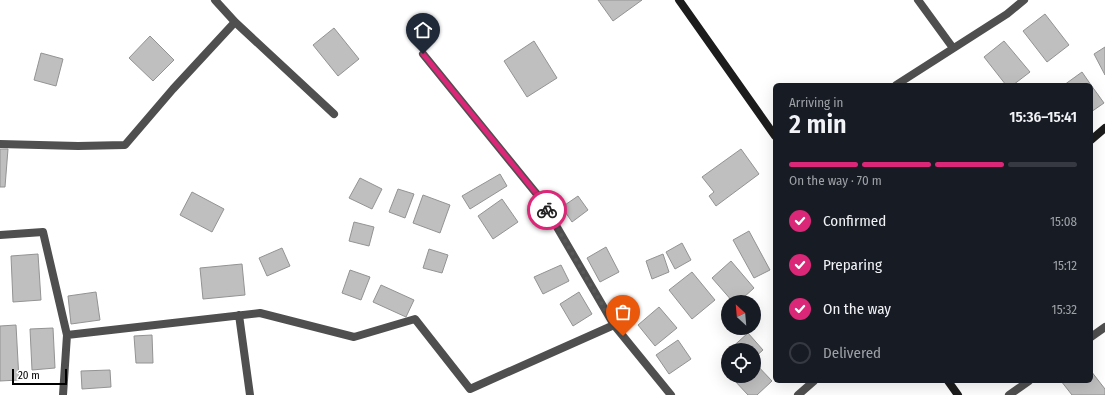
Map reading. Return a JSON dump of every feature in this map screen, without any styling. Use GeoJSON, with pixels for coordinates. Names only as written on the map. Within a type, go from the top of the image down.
{"type":"FeatureCollection","features":[{"type":"Feature","properties":{"kind":"street"},"geometry":{"type":"LineString","coordinates":[[215,0],[235,22],[334,114]]}},
{"type":"Feature","properties":{"kind":"street"},"geometry":{"type":"LineString","coordinates":[[678,0],[773,133]]}},
{"type":"Feature","properties":{"kind":"street"},"geometry":{"type":"LineString","coordinates":[[918,0],[953,48]]}},
{"type":"Feature","properties":{"kind":"street"},"geometry":{"type":"LineString","coordinates":[[899,83],[1007,14],[1024,0]]}},
{"type":"Feature","properties":{"kind":"street"},"geometry":{"type":"LineString","coordinates":[[0,144],[78,146],[125,145],[172,89],[235,22]]}},
{"type":"Feature","properties":{"kind":"street"},"geometry":{"type":"LineString","coordinates":[[423,54],[540,198],[614,325],[671,395]]}},
{"type":"Feature","properties":{"kind":"street"},"geometry":{"type":"LineString","coordinates":[[1093,138],[1105,128]]}},
{"type":"Feature","properties":{"kind":"street"},"geometry":{"type":"LineString","coordinates":[[0,235],[43,232],[67,335],[63,395]]}},
{"type":"Feature","properties":{"kind":"street"},"geometry":{"type":"LineString","coordinates":[[67,335],[260,313],[354,337],[415,319],[470,389],[614,325]]}},
{"type":"Feature","properties":{"kind":"street"},"geometry":{"type":"LineString","coordinates":[[239,315],[250,395]]}},
{"type":"Feature","properties":{"kind":"street"},"geometry":{"type":"LineString","coordinates":[[1093,336],[1105,327]]}},
{"type":"Feature","properties":{"kind":"street"},"geometry":{"type":"LineString","coordinates":[[798,395],[812,383]]}},
{"type":"Feature","properties":{"kind":"street"},"geometry":{"type":"LineString","coordinates":[[949,383],[958,395]]}},
{"type":"Feature","properties":{"kind":"street"},"geometry":{"type":"LineString","coordinates":[[1009,395],[1026,383]]}},
{"type":"Feature","properties":{"kind":"building"},"geometry":{"type":"Polygon","coordinates":[[[598,0],[642,0],[613,21],[598,0]]]}},
{"type":"Feature","properties":{"kind":"building"},"geometry":{"type":"Polygon","coordinates":[[[1045,14],[1069,45],[1047,62],[1023,31],[1045,14]]]}},
{"type":"Feature","properties":{"kind":"building"},"geometry":{"type":"Polygon","coordinates":[[[334,28],[359,59],[338,76],[313,45],[334,28]]]}},
{"type":"Feature","properties":{"kind":"building"},"geometry":{"type":"Polygon","coordinates":[[[150,36],[174,60],[153,81],[129,58],[150,36]]]}},
{"type":"Feature","properties":{"kind":"building"},"geometry":{"type":"Polygon","coordinates":[[[534,41],[557,78],[527,97],[504,61],[534,41]]]}},
{"type":"Feature","properties":{"kind":"building"},"geometry":{"type":"Polygon","coordinates":[[[1004,41],[1030,72],[1016,83],[1004,83],[984,57],[1004,41]]]}},
{"type":"Feature","properties":{"kind":"building"},"geometry":{"type":"Polygon","coordinates":[[[1105,47],[1105,75],[1094,54],[1105,47]]]}},
{"type":"Feature","properties":{"kind":"building"},"geometry":{"type":"Polygon","coordinates":[[[41,53],[63,59],[56,86],[34,80],[41,53]]]}},
{"type":"Feature","properties":{"kind":"building"},"geometry":{"type":"Polygon","coordinates":[[[1082,72],[1090,83],[1067,83],[1082,72]]]}},
{"type":"Feature","properties":{"kind":"building"},"geometry":{"type":"Polygon","coordinates":[[[1093,88],[1104,103],[1093,111],[1093,88]]]}},
{"type":"Feature","properties":{"kind":"building"},"geometry":{"type":"Polygon","coordinates":[[[0,149],[8,149],[5,187],[0,187],[0,149]]]}},
{"type":"Feature","properties":{"kind":"building"},"geometry":{"type":"Polygon","coordinates":[[[741,149],[759,174],[716,206],[709,196],[714,192],[702,177],[741,149]]]}},
{"type":"Feature","properties":{"kind":"building"},"geometry":{"type":"Polygon","coordinates":[[[500,174],[507,186],[470,209],[462,196],[500,174]]]}},
{"type":"Feature","properties":{"kind":"building"},"geometry":{"type":"Polygon","coordinates":[[[360,178],[382,189],[372,209],[349,198],[360,178]]]}},
{"type":"Feature","properties":{"kind":"building"},"geometry":{"type":"Polygon","coordinates":[[[398,189],[414,194],[405,218],[389,212],[398,189]]]}},
{"type":"Feature","properties":{"kind":"building"},"geometry":{"type":"Polygon","coordinates":[[[192,192],[224,209],[212,232],[180,215],[192,192]]]}},
{"type":"Feature","properties":{"kind":"building"},"geometry":{"type":"Polygon","coordinates":[[[423,195],[450,205],[440,233],[413,223],[423,195]]]}},
{"type":"Feature","properties":{"kind":"building"},"geometry":{"type":"Polygon","coordinates":[[[578,196],[588,210],[572,222],[562,207],[578,196]]]}},
{"type":"Feature","properties":{"kind":"building"},"geometry":{"type":"Polygon","coordinates":[[[502,199],[518,222],[493,239],[478,216],[502,199]]]}},
{"type":"Feature","properties":{"kind":"building"},"geometry":{"type":"Polygon","coordinates":[[[354,222],[374,227],[369,246],[349,241],[354,222]]]}},
{"type":"Feature","properties":{"kind":"building"},"geometry":{"type":"Polygon","coordinates":[[[749,231],[770,270],[754,278],[733,240],[749,231]]]}},
{"type":"Feature","properties":{"kind":"building"},"geometry":{"type":"Polygon","coordinates":[[[682,243],[691,260],[675,269],[666,252],[682,243]]]}},
{"type":"Feature","properties":{"kind":"building"},"geometry":{"type":"Polygon","coordinates":[[[606,247],[619,272],[600,282],[587,258],[606,247]]]}},
{"type":"Feature","properties":{"kind":"building"},"geometry":{"type":"Polygon","coordinates":[[[282,248],[290,266],[267,276],[259,258],[282,248]]]}},
{"type":"Feature","properties":{"kind":"building"},"geometry":{"type":"Polygon","coordinates":[[[429,249],[448,255],[442,273],[423,268],[429,249]]]}},
{"type":"Feature","properties":{"kind":"building"},"geometry":{"type":"Polygon","coordinates":[[[38,254],[41,300],[13,302],[11,256],[38,254]]]}},
{"type":"Feature","properties":{"kind":"building"},"geometry":{"type":"Polygon","coordinates":[[[663,254],[669,272],[652,279],[646,261],[663,254]]]}},
{"type":"Feature","properties":{"kind":"building"},"geometry":{"type":"Polygon","coordinates":[[[731,261],[754,288],[746,295],[727,295],[712,278],[731,261]]]}},
{"type":"Feature","properties":{"kind":"building"},"geometry":{"type":"Polygon","coordinates":[[[242,264],[245,295],[203,299],[200,268],[242,264]]]}},
{"type":"Feature","properties":{"kind":"building"},"geometry":{"type":"Polygon","coordinates":[[[561,265],[569,281],[543,294],[534,277],[561,265]]]}},
{"type":"Feature","properties":{"kind":"building"},"geometry":{"type":"Polygon","coordinates":[[[350,270],[370,277],[361,300],[342,293],[350,270]]]}},
{"type":"Feature","properties":{"kind":"building"},"geometry":{"type":"Polygon","coordinates":[[[692,272],[715,300],[692,319],[669,290],[692,272]]]}},
{"type":"Feature","properties":{"kind":"building"},"geometry":{"type":"Polygon","coordinates":[[[381,285],[414,300],[406,317],[373,302],[381,285]]]}},
{"type":"Feature","properties":{"kind":"building"},"geometry":{"type":"Polygon","coordinates":[[[96,292],[100,320],[71,324],[68,296],[96,292]]]}},
{"type":"Feature","properties":{"kind":"building"},"geometry":{"type":"Polygon","coordinates":[[[579,292],[592,314],[573,326],[560,304],[579,292]]]}},
{"type":"Feature","properties":{"kind":"building"},"geometry":{"type":"Polygon","coordinates":[[[659,307],[677,328],[655,346],[638,325],[659,307]]]}},
{"type":"Feature","properties":{"kind":"building"},"geometry":{"type":"Polygon","coordinates":[[[16,325],[19,380],[0,381],[0,326],[16,325]]]}},
{"type":"Feature","properties":{"kind":"building"},"geometry":{"type":"Polygon","coordinates":[[[53,328],[55,368],[32,370],[30,329],[53,328]]]}},
{"type":"Feature","properties":{"kind":"building"},"geometry":{"type":"Polygon","coordinates":[[[152,335],[153,363],[136,363],[134,336],[152,335]]]}},
{"type":"Feature","properties":{"kind":"building"},"geometry":{"type":"Polygon","coordinates":[[[746,335],[750,335],[757,343],[737,343],[746,335]]]}},
{"type":"Feature","properties":{"kind":"building"},"geometry":{"type":"Polygon","coordinates":[[[678,340],[691,359],[669,374],[656,355],[678,340]]]}},
{"type":"Feature","properties":{"kind":"building"},"geometry":{"type":"Polygon","coordinates":[[[761,369],[772,381],[757,395],[748,395],[737,383],[761,383],[761,369]]]}},
{"type":"Feature","properties":{"kind":"building"},"geometry":{"type":"Polygon","coordinates":[[[110,370],[111,387],[82,389],[81,371],[110,370]]]}},
{"type":"Feature","properties":{"kind":"building"},"geometry":{"type":"Polygon","coordinates":[[[1093,374],[1105,389],[1105,395],[1072,395],[1063,383],[1093,383],[1093,374]]]}},
{"type":"Feature","properties":{"kind":"way so far"},"geometry":{"type":"LineString","coordinates":[[547,210],[614,325],[623,336]]}},
{"type":"Feature","properties":{"kind":"route"},"geometry":{"type":"LineString","coordinates":[[423,54],[540,198],[547,210]]}}]}
